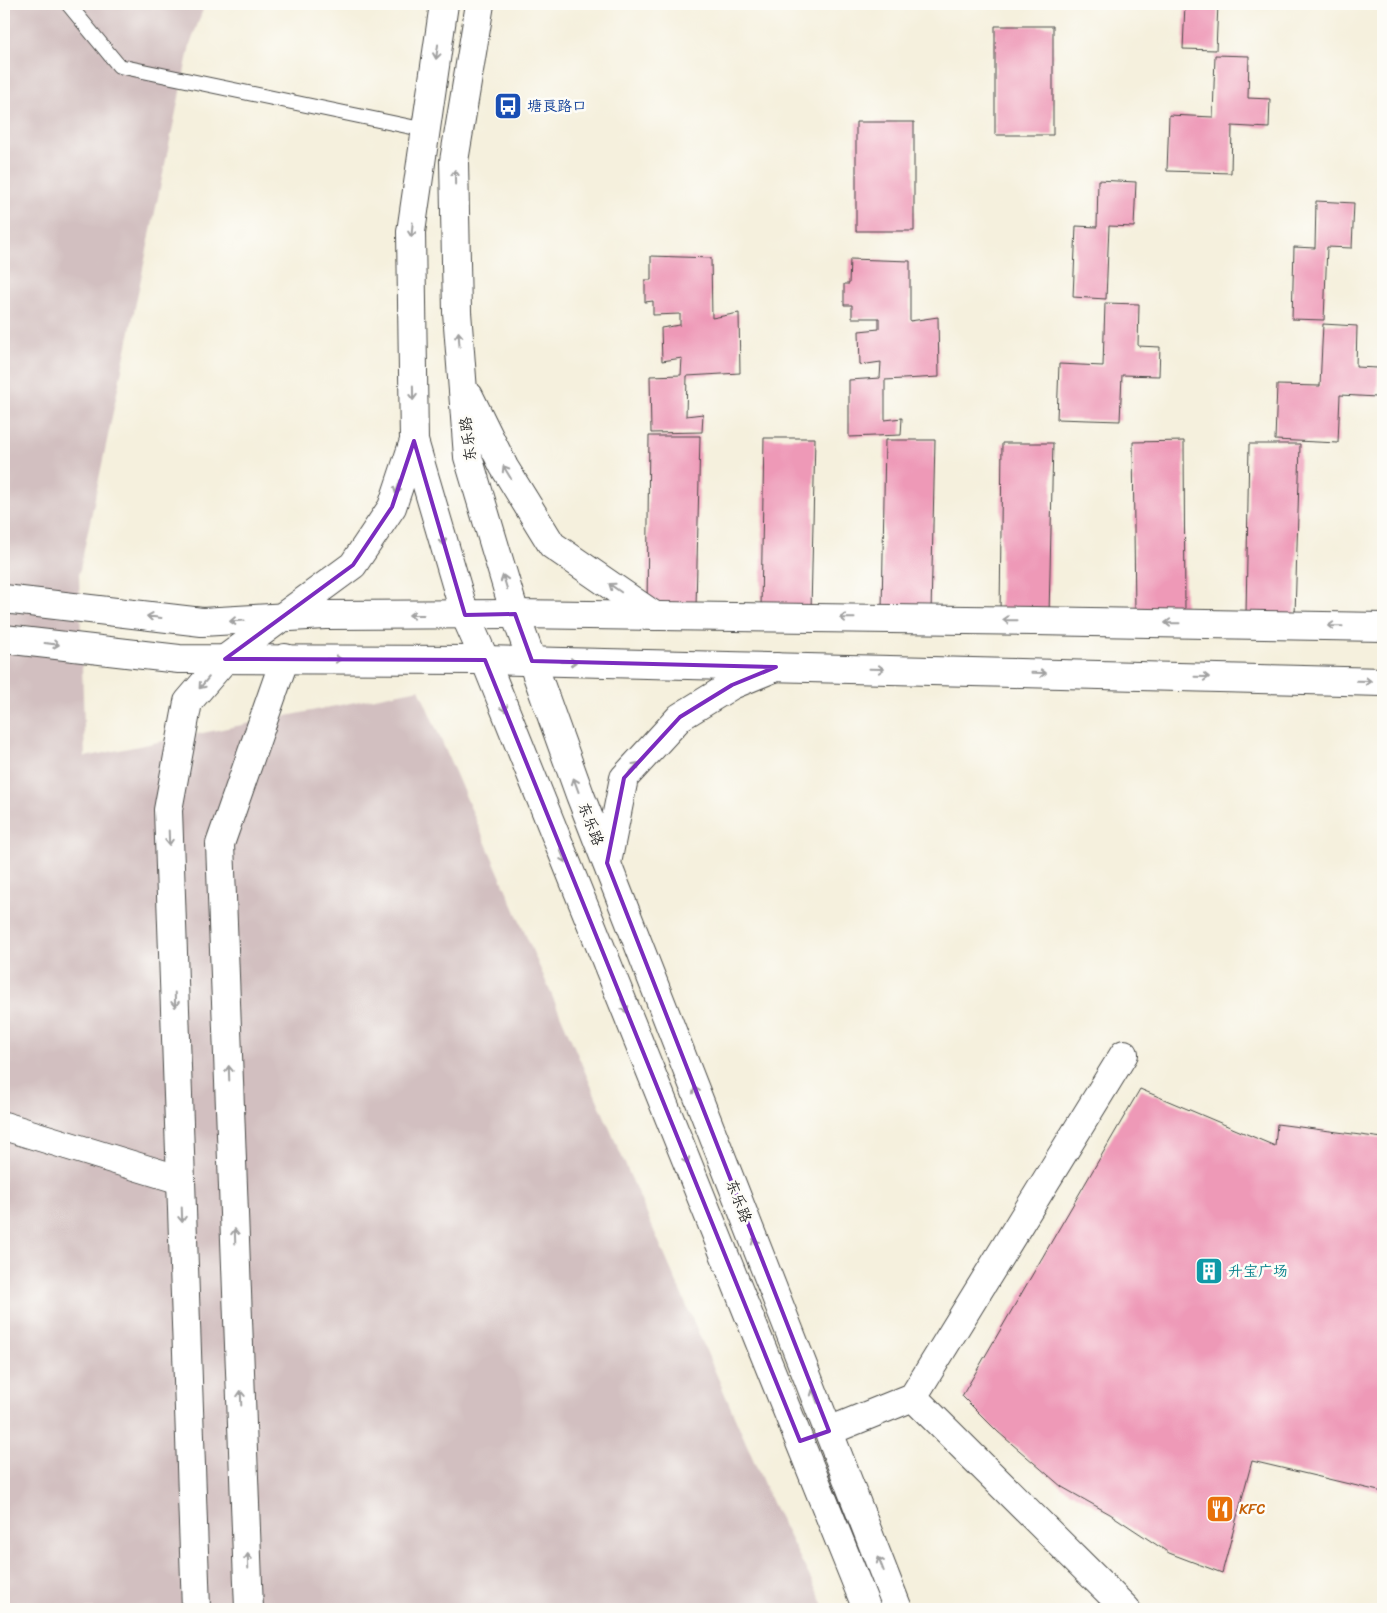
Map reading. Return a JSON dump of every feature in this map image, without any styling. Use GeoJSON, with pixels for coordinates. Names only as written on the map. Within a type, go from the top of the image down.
{"type":"FeatureCollection","features":[{"type":"Feature","properties":{"kind":"main road"},"geometry":{"type":"LineString","coordinates":[[444,4],[411,232],[414,441],[465,615],[485,660],[867,1609]]}},
{"type":"Feature","properties":{"kind":"main road","name":"东乐路"},"geometry":{"type":"LineString","coordinates":[[480,4],[454,161],[457,312],[468,457],[515,614],[580,795],[898,1609]]}},
{"type":"Feature","properties":{"kind":"main road"},"geometry":{"type":"LineString","coordinates":[[462,383],[504,467],[552,545],[655,616]]}},
{"type":"Feature","properties":{"kind":"main road"},"geometry":{"type":"LineString","coordinates":[[196,1609],[168,810],[188,702],[225,658],[353,565],[392,507],[414,441]]}},
{"type":"Feature","properties":{"kind":"main road"},"geometry":{"type":"LineString","coordinates":[[4,599],[202,622],[325,615],[515,614],[1383,627]]}},
{"type":"Feature","properties":{"kind":"main road"},"geometry":{"type":"LineString","coordinates":[[4,639],[179,659],[485,660],[1383,682]]}},
{"type":"Feature","properties":{"kind":"main road"},"geometry":{"type":"LineString","coordinates":[[249,1609],[220,844],[285,658]]}},
{"type":"Feature","properties":{"kind":"main road"},"geometry":{"type":"LineString","coordinates":[[607,863],[624,778],[680,717],[732,685],[776,667]]}},
{"type":"Feature","properties":{"kind":"main road"},"geometry":{"type":"LineString","coordinates":[[800,1441],[913,1397],[1124,1054]]}},
{"type":"Feature","properties":{"kind":"main road"},"geometry":{"type":"LineString","coordinates":[[4,1126],[181,1180]]}},
{"type":"Feature","properties":{"kind":"main road"},"geometry":{"type":"LineString","coordinates":[[913,1397],[1126,1609]]}},
{"type":"Feature","properties":{"kind":"lane"},"geometry":{"type":"LineString","coordinates":[[68,4],[119,66],[426,130]]}},
{"type":"Feature","properties":{"kind":"highlighted area"},"geometry":{"type":"Polygon","coordinates":[[[414,441],[465,615],[515,614],[532,661],[776,667],[732,685],[680,717],[624,778],[607,863],[829,1431],[800,1441],[485,660],[225,659],[353,565],[392,507],[414,441]]]}},
{"type":"Feature","properties":{"kind":"shaded area"},"geometry":{"type":"Polygon","coordinates":[[[4,4],[205,4],[190,45],[79,574],[85,757],[419,689],[773,1505],[826,1609],[4,1609],[4,4]]]}},
{"type":"Feature","properties":{"kind":"building"},"geometry":{"type":"Polygon","coordinates":[[[1185,4],[1218,4],[1216,50],[1183,49],[1185,4]]]}},
{"type":"Feature","properties":{"kind":"building"},"geometry":{"type":"Polygon","coordinates":[[[995,26],[1053,26],[1053,135],[995,135],[995,26]]]}},
{"type":"Feature","properties":{"kind":"building"},"geometry":{"type":"Polygon","coordinates":[[[1215,55],[1249,56],[1248,98],[1270,99],[1269,128],[1232,126],[1231,173],[1167,171],[1169,115],[1213,117],[1215,55]]]}},
{"type":"Feature","properties":{"kind":"building"},"geometry":{"type":"Polygon","coordinates":[[[856,122],[914,122],[914,231],[856,231],[856,122]]]}},
{"type":"Feature","properties":{"kind":"building"},"geometry":{"type":"Polygon","coordinates":[[[1098,180],[1136,182],[1134,227],[1109,226],[1106,299],[1073,297],[1076,226],[1097,227],[1098,180]]]}},
{"type":"Feature","properties":{"kind":"building"},"geometry":{"type":"Polygon","coordinates":[[[1316,201],[1354,203],[1352,248],[1327,247],[1324,320],[1292,319],[1294,247],[1315,248],[1316,201]]]}},
{"type":"Feature","properties":{"kind":"building"},"geometry":{"type":"Polygon","coordinates":[[[651,256],[711,258],[712,318],[739,313],[740,373],[687,376],[686,416],[703,414],[702,432],[651,433],[650,376],[681,375],[682,358],[662,361],[661,328],[680,325],[680,314],[653,315],[653,301],[645,302],[645,280],[651,280],[651,256]]]}},
{"type":"Feature","properties":{"kind":"building"},"geometry":{"type":"Polygon","coordinates":[[[850,259],[910,261],[910,321],[938,317],[939,377],[885,380],[885,420],[902,418],[901,435],[849,437],[849,380],[880,378],[881,362],[860,365],[859,331],[879,329],[879,318],[852,318],[852,305],[844,305],[844,284],[849,284],[850,259]]]}},
{"type":"Feature","properties":{"kind":"building"},"geometry":{"type":"Polygon","coordinates":[[[1105,303],[1139,304],[1138,346],[1160,347],[1159,376],[1122,375],[1120,421],[1057,419],[1059,364],[1103,366],[1105,303]]]}},
{"type":"Feature","properties":{"kind":"building"},"geometry":{"type":"Polygon","coordinates":[[[1323,324],[1357,326],[1356,367],[1378,368],[1377,397],[1340,395],[1338,443],[1275,440],[1277,385],[1320,386],[1323,324]]]}},
{"type":"Feature","properties":{"kind":"building"},"geometry":{"type":"Polygon","coordinates":[[[649,436],[700,436],[696,607],[647,606],[649,436]]]}},
{"type":"Feature","properties":{"kind":"building"},"geometry":{"type":"Polygon","coordinates":[[[764,438],[815,438],[811,610],[761,608],[764,438]]]}},
{"type":"Feature","properties":{"kind":"building"},"geometry":{"type":"Polygon","coordinates":[[[885,440],[935,440],[931,612],[882,610],[885,440]]]}},
{"type":"Feature","properties":{"kind":"building"},"geometry":{"type":"Polygon","coordinates":[[[1184,441],[1185,613],[1135,613],[1133,442],[1184,441]]]}},
{"type":"Feature","properties":{"kind":"building"},"geometry":{"type":"Polygon","coordinates":[[[1002,443],[1053,443],[1049,615],[1000,614],[1002,443]]]}},
{"type":"Feature","properties":{"kind":"building"},"geometry":{"type":"Polygon","coordinates":[[[1249,444],[1300,444],[1295,616],[1246,614],[1249,444]]]}},
{"type":"Feature","properties":{"kind":"building","name":"升宝广场"},"geometry":{"type":"Polygon","coordinates":[[[1140,1089],[1275,1146],[1277,1124],[1383,1138],[1383,1492],[1252,1461],[1222,1573],[1169,1553],[1110,1514],[1062,1487],[998,1432],[962,1396],[1140,1089]]]}},
{"type":"Feature","properties":{"kind":"place","name":"塘良路口"},"geometry":{"type":"Point","coordinates":[508,106]}},
{"type":"Feature","properties":{"kind":"place","name":"升宝广场"},"geometry":{"type":"Point","coordinates":[1209,1271]}},
{"type":"Feature","properties":{"kind":"place","name":"KFC"},"geometry":{"type":"Point","coordinates":[1220,1509]}}]}
